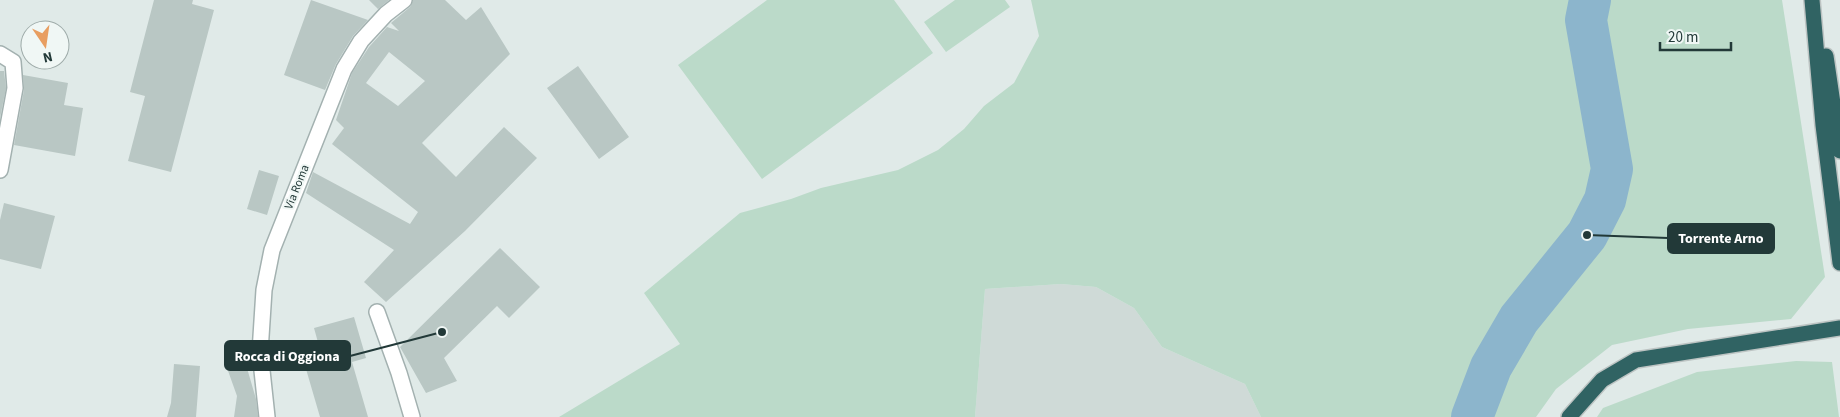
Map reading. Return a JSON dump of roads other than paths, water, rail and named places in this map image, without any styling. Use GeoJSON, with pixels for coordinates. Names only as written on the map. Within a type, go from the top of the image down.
{"type":"FeatureCollection","features":[{"type":"Feature","properties":{"kind":"highway"},"geometry":{"type":"LineString","coordinates":[[1812,0],[1823,125],[1840,263]]}},
{"type":"Feature","properties":{"kind":"highway"},"geometry":{"type":"LineString","coordinates":[[1818,0],[1840,151]]}},
{"type":"Feature","properties":{"kind":"highway"},"geometry":{"type":"LineString","coordinates":[[1569,417],[1602,380],[1636,360],[1840,328]]}},
{"type":"Feature","properties":{"kind":"street","name":"Via Roma"},"geometry":{"type":"LineString","coordinates":[[267,417],[260,352],[264,290],[272,250],[344,69],[361,40],[386,14],[404,0]]}},
{"type":"Feature","properties":{"kind":"street"},"geometry":{"type":"LineString","coordinates":[[0,54],[13,62],[16,88],[0,170]]}},
{"type":"Feature","properties":{"kind":"street"},"geometry":{"type":"LineString","coordinates":[[377,312],[399,373],[412,417]]}},
{"type":"Feature","properties":{"kind":"waterway"},"geometry":{"type":"LineString","coordinates":[[1472,417],[1491,367],[1519,319],[1587,235],[1605,200],[1612,169],[1586,20],[1590,0]]}},
{"type":"Feature","properties":{"kind":"place","name":"Torrente Arno"},"geometry":{"type":"Point","coordinates":[1587,235]}},
{"type":"Feature","properties":{"kind":"place","name":"Rocca di Oggiona"},"geometry":{"type":"Point","coordinates":[442,332]}}]}
